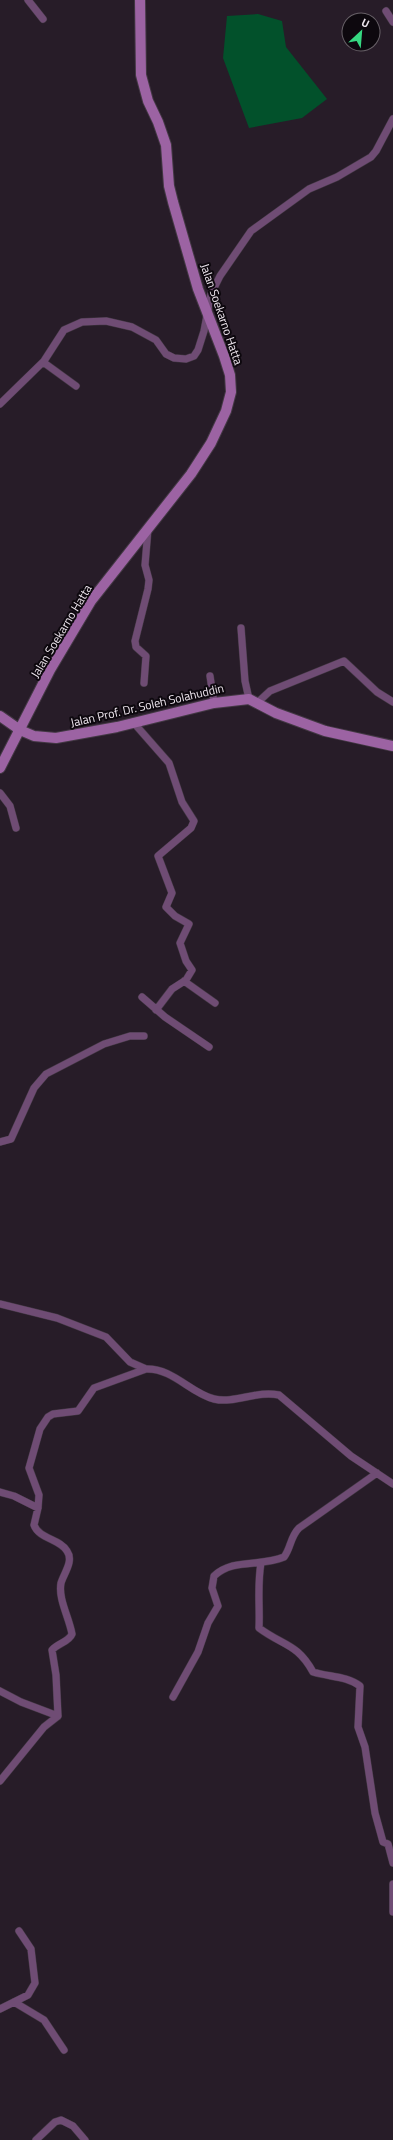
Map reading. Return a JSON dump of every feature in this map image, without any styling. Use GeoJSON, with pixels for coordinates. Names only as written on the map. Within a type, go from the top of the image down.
{"type":"FeatureCollection","features":[{"type":"Feature","properties":{"kind":"street"},"geometry":{"type":"LineString","coordinates":[[28,0],[43,18]]}},
{"type":"Feature","properties":{"kind":"street","name":"Jalan Soekarno Hatta"},"geometry":{"type":"LineString","coordinates":[[0,768],[50,670],[91,601],[191,474],[212,443],[226,411],[231,392],[230,375],[198,289],[170,191],[166,145],[158,122],[148,101],[141,75],[140,0]]}},
{"type":"Feature","properties":{"kind":"street"},"geometry":{"type":"LineString","coordinates":[[386,11],[393,22]]}},
{"type":"Feature","properties":{"kind":"street"},"geometry":{"type":"LineString","coordinates":[[0,404],[43,362],[64,330],[72,325],[91,320],[106,321],[142,331],[156,340],[166,354],[180,360],[194,356],[198,350],[206,324],[207,312],[212,294],[220,276],[251,231],[309,189],[337,177],[371,157],[376,151],[393,120]]}},
{"type":"Feature","properties":{"kind":"street"},"geometry":{"type":"LineString","coordinates":[[43,362],[76,386]]}},
{"type":"Feature","properties":{"kind":"street"},"geometry":{"type":"LineString","coordinates":[[144,683],[146,656],[136,647],[135,641],[148,590],[149,580],[145,565],[148,529]]}},
{"type":"Feature","properties":{"kind":"street"},"geometry":{"type":"LineString","coordinates":[[241,628],[245,682],[253,701],[276,713],[325,731],[393,746]]}},
{"type":"Feature","properties":{"kind":"street"},"geometry":{"type":"LineString","coordinates":[[253,701],[270,691],[344,661],[377,692],[393,702]]}},
{"type":"Feature","properties":{"kind":"street"},"geometry":{"type":"LineString","coordinates":[[210,676],[214,703]]}},
{"type":"Feature","properties":{"kind":"street","name":"Jalan Prof. Dr. Soleh Solahuddin"},"geometry":{"type":"LineString","coordinates":[[0,716],[20,730],[34,736],[56,738],[214,703],[253,701]]}},
{"type":"Feature","properties":{"kind":"street"},"geometry":{"type":"LineString","coordinates":[[133,722],[169,763],[182,802],[194,821],[190,828],[158,856],[172,893],[166,907],[175,916],[189,924],[180,943],[192,973],[184,981],[172,988],[156,1010]]}},
{"type":"Feature","properties":{"kind":"street"},"geometry":{"type":"LineString","coordinates":[[0,793],[10,806],[16,828]]}},
{"type":"Feature","properties":{"kind":"street"},"geometry":{"type":"LineString","coordinates":[[184,981],[215,1003]]}},
{"type":"Feature","properties":{"kind":"street"},"geometry":{"type":"LineString","coordinates":[[142,997],[156,1010],[209,1047]]}},
{"type":"Feature","properties":{"kind":"street"},"geometry":{"type":"LineString","coordinates":[[0,1142],[11,1139],[34,1088],[46,1074],[104,1044],[130,1036],[144,1036]]}},
{"type":"Feature","properties":{"kind":"street"},"geometry":{"type":"LineString","coordinates":[[0,1304],[57,1318],[106,1338],[130,1362],[146,1369]]}},
{"type":"Feature","properties":{"kind":"street"},"geometry":{"type":"LineString","coordinates":[[58,1716],[56,1675],[52,1650],[56,1645],[68,1640],[72,1634],[61,1591],[61,1584],[70,1558],[64,1548],[37,1531],[34,1526],[38,1508],[38,1490],[29,1468],[40,1429],[48,1417],[63,1411],[78,1411],[94,1388],[146,1369],[153,1369],[166,1373],[213,1399],[222,1400],[255,1395],[279,1395],[332,1441],[393,1484]]}},
{"type":"Feature","properties":{"kind":"street"},"geometry":{"type":"LineString","coordinates":[[173,1697],[198,1652],[208,1623],[218,1606],[212,1588],[214,1576],[220,1571],[244,1563],[260,1563],[284,1557],[288,1551],[291,1538],[299,1528],[377,1473]]}},
{"type":"Feature","properties":{"kind":"street"},"geometry":{"type":"LineString","coordinates":[[0,1492],[14,1496],[38,1508]]}},
{"type":"Feature","properties":{"kind":"street"},"geometry":{"type":"LineString","coordinates":[[260,1563],[257,1584],[260,1604],[259,1628],[294,1649],[305,1658],[313,1672],[334,1678],[350,1679],[360,1686],[358,1727],[365,1746],[375,1813],[383,1842],[388,1844],[393,1863]]}},
{"type":"Feature","properties":{"kind":"street"},"geometry":{"type":"LineString","coordinates":[[0,1691],[21,1702],[58,1716]]}},
{"type":"Feature","properties":{"kind":"street"},"geometry":{"type":"LineString","coordinates":[[0,1781],[44,1727],[58,1716]]}},
{"type":"Feature","properties":{"kind":"street"},"geometry":{"type":"LineString","coordinates":[[393,1884],[393,1912]]}},
{"type":"Feature","properties":{"kind":"street"},"geometry":{"type":"LineString","coordinates":[[0,2009],[28,1995],[35,1983],[31,1949],[19,1931]]}},
{"type":"Feature","properties":{"kind":"street"},"geometry":{"type":"LineString","coordinates":[[14,2002],[44,2020],[64,2050]]}},
{"type":"Feature","properties":{"kind":"street"},"geometry":{"type":"LineString","coordinates":[[36,2140],[55,2122],[61,2120],[69,2123],[85,2140]]}},
{"type":"Feature","properties":{"kind":"green space"},"geometry":{"type":"Polygon","coordinates":[[[258,14],[282,21],[286,47],[327,99],[302,118],[249,128],[223,58],[227,16],[258,14]]]}}]}
